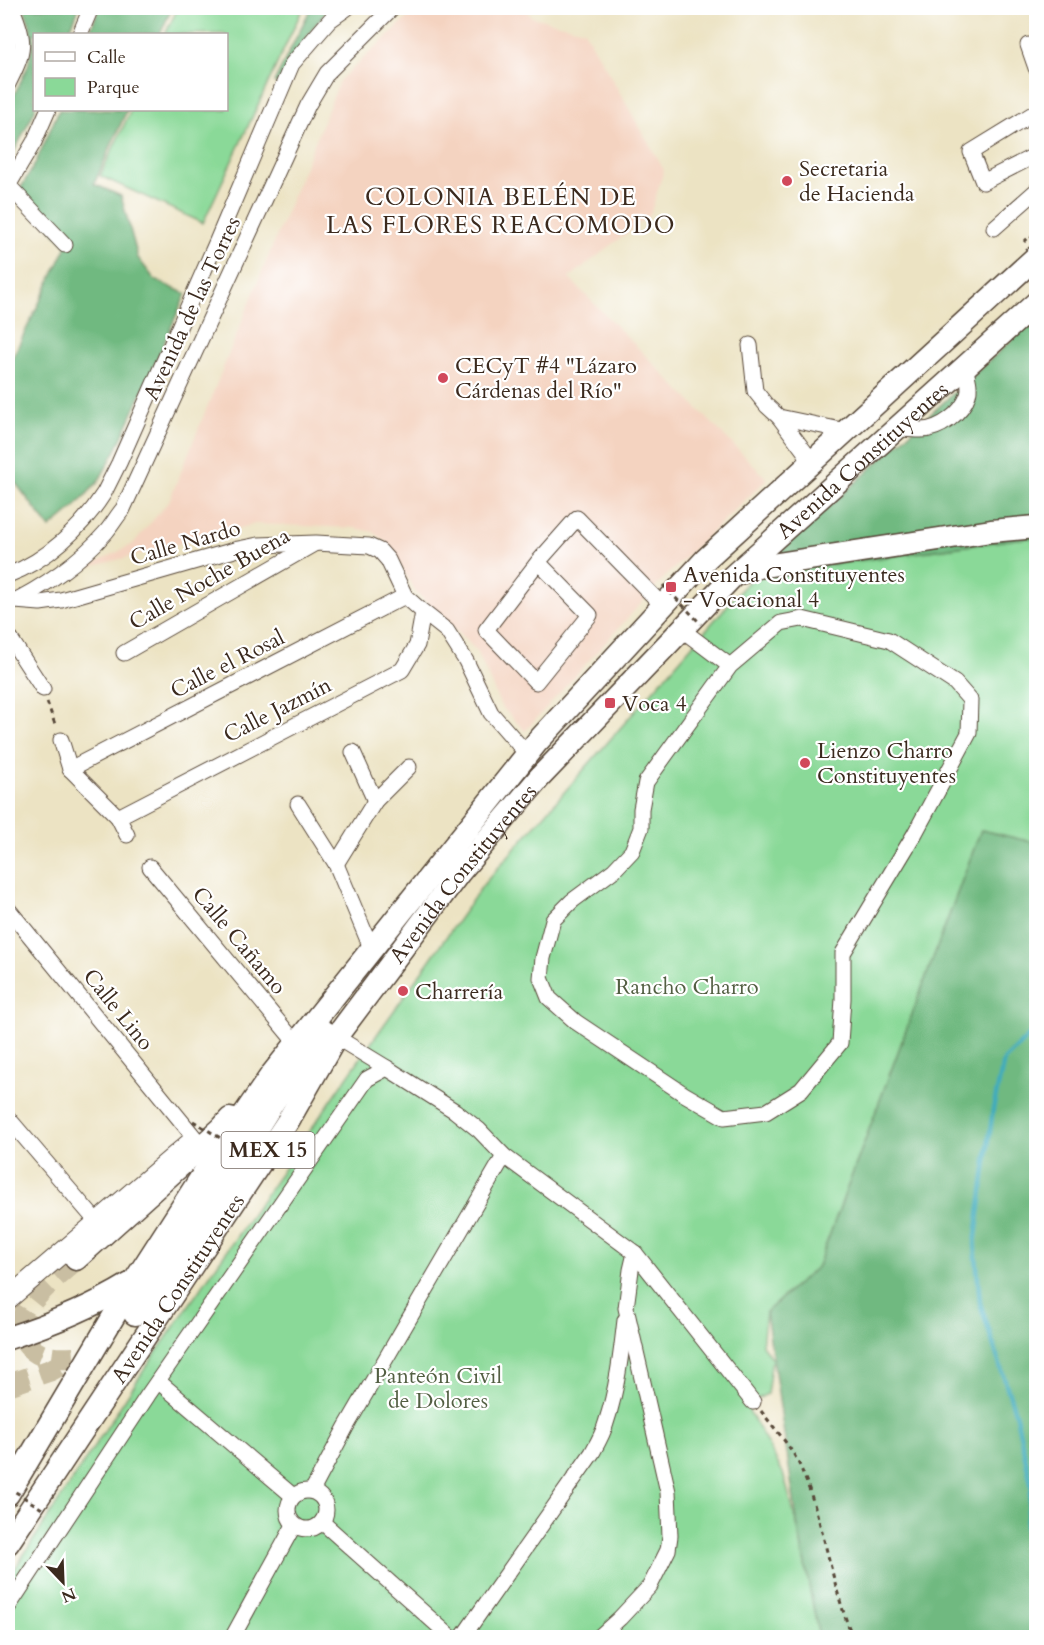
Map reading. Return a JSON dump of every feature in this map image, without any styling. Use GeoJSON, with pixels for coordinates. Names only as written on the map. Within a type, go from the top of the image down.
{"type":"FeatureCollection","features":[{"type":"Feature","properties":{"kind":"highway","name":"Avenida Constituyentes"},"geometry":{"type":"LineString","coordinates":[[8,1494],[134,1281],[272,1074],[551,725],[663,595],[706,559],[1036,257]]}},
{"type":"Feature","properties":{"kind":"highway","name":"Avenida Constituyentes"},"geometry":{"type":"LineString","coordinates":[[8,1543],[288,1121],[336,1037],[459,873],[540,777],[691,627],[733,576],[1036,303]]}},
{"type":"Feature","properties":{"kind":"highway"},"geometry":{"type":"LineString","coordinates":[[733,576],[758,567],[991,531],[1036,527]]}},
{"type":"Feature","properties":{"kind":"highway"},"geometry":{"type":"LineString","coordinates":[[135,1314],[149,1298],[274,1101],[325,1032],[386,960],[415,932]]}},
{"type":"Feature","properties":{"kind":"highway"},"geometry":{"type":"LineString","coordinates":[[76,1259],[221,1129],[272,1074]]}},
{"type":"Feature","properties":{"kind":"highway"},"geometry":{"type":"LineString","coordinates":[[8,1338],[48,1325],[85,1309],[134,1281]]}},
{"type":"Feature","properties":{"kind":"main road"},"geometry":{"type":"LineString","coordinates":[[8,1299],[97,1222],[194,1130],[221,1129]]}},
{"type":"Feature","properties":{"kind":"street"},"geometry":{"type":"LineString","coordinates":[[8,84],[20,60],[22,47],[20,28],[12,8]]}},
{"type":"Feature","properties":{"kind":"street"},"geometry":{"type":"LineString","coordinates":[[80,33],[91,8]]}},
{"type":"Feature","properties":{"kind":"street","name":"Avenida de las Torres"},"geometry":{"type":"LineString","coordinates":[[8,575],[39,559],[62,541],[85,518],[103,494],[119,464],[292,64],[330,20],[347,8]]}},
{"type":"Feature","properties":{"kind":"street","name":"Avenida de las Torres"},"geometry":{"type":"LineString","coordinates":[[11,602],[36,589],[85,554],[108,530],[123,509],[308,105],[327,73],[392,8]]}},
{"type":"Feature","properties":{"kind":"street"},"geometry":{"type":"LineString","coordinates":[[1028,45],[1036,68]]}},
{"type":"Feature","properties":{"kind":"street"},"geometry":{"type":"LineString","coordinates":[[48,111],[34,142],[8,186],[65,245]]}},
{"type":"Feature","properties":{"kind":"street"},"geometry":{"type":"LineString","coordinates":[[1036,112],[971,152],[983,182],[1036,155]]}},
{"type":"Feature","properties":{"kind":"street"},"geometry":{"type":"LineString","coordinates":[[994,228],[1036,190]]}},
{"type":"Feature","properties":{"kind":"street"},"geometry":{"type":"LineString","coordinates":[[195,291],[219,300]]}},
{"type":"Feature","properties":{"kind":"street"},"geometry":{"type":"LineString","coordinates":[[750,345],[755,391],[779,417],[805,452],[810,464]]}},
{"type":"Feature","properties":{"kind":"street"},"geometry":{"type":"LineString","coordinates":[[779,417],[846,431]]}},
{"type":"Feature","properties":{"kind":"street"},"geometry":{"type":"LineString","coordinates":[[538,562],[590,615],[536,682],[486,630],[538,562],[577,518],[663,595]]}},
{"type":"Feature","properties":{"kind":"street","name":"Calle Nardo"},"geometry":{"type":"LineString","coordinates":[[11,602],[40,603],[61,600],[258,545],[316,543],[369,546],[380,551],[388,560],[405,596]]}},
{"type":"Feature","properties":{"kind":"street","name":"Calle Noche Buena"},"geometry":{"type":"LineString","coordinates":[[124,653],[316,543]]}},
{"type":"Feature","properties":{"kind":"street"},"geometry":{"type":"LineString","coordinates":[[405,596],[447,631],[466,661],[491,713],[527,754]]}},
{"type":"Feature","properties":{"kind":"street","name":"Calle el Rosal"},"geometry":{"type":"LineString","coordinates":[[70,770],[405,596]]}},
{"type":"Feature","properties":{"kind":"street","name":"Calle Jazmín"},"geometry":{"type":"LineString","coordinates":[[118,817],[402,670],[417,645],[423,612]]}},
{"type":"Feature","properties":{"kind":"street"},"geometry":{"type":"LineString","coordinates":[[802,619],[889,640],[955,683],[970,700],[969,733],[914,835],[843,953],[840,1043],[801,1090],[766,1112],[724,1117],[684,1095],[576,1022],[549,998],[541,978],[543,958],[553,920],[572,901],[614,870],[632,851],[642,828],[641,809],[646,782],[730,666],[781,624],[802,619]]}},
{"type":"Feature","properties":{"kind":"street"},"geometry":{"type":"LineString","coordinates":[[691,627],[730,666]]}},
{"type":"Feature","properties":{"kind":"street"},"geometry":{"type":"LineString","coordinates":[[8,635],[43,689]]}},
{"type":"Feature","properties":{"kind":"street"},"geometry":{"type":"LineString","coordinates":[[61,740],[70,770],[118,817],[127,835]]}},
{"type":"Feature","properties":{"kind":"street"},"geometry":{"type":"LineString","coordinates":[[353,752],[375,801]]}},
{"type":"Feature","properties":{"kind":"street"},"geometry":{"type":"LineString","coordinates":[[336,864],[375,801],[409,767]]}},
{"type":"Feature","properties":{"kind":"street"},"geometry":{"type":"LineString","coordinates":[[298,804],[336,864],[372,950]]}},
{"type":"Feature","properties":{"kind":"street","name":"Calle Cañamo"},"geometry":{"type":"LineString","coordinates":[[150,867],[296,1042]]}},
{"type":"Feature","properties":{"kind":"street","name":"Calle Lino"},"geometry":{"type":"LineString","coordinates":[[8,909],[194,1130]]}},
{"type":"Feature","properties":{"kind":"street"},"geometry":{"type":"LineString","coordinates":[[336,1037],[455,1111],[479,1130],[504,1156],[635,1253],[753,1402]]}},
{"type":"Feature","properties":{"kind":"street"},"geometry":{"type":"LineString","coordinates":[[8,1607],[158,1381],[367,1078],[387,1068]]}},
{"type":"Feature","properties":{"kind":"street"},"geometry":{"type":"LineString","coordinates":[[8,1118],[97,1222]]}},
{"type":"Feature","properties":{"kind":"street"},"geometry":{"type":"LineString","coordinates":[[312,1491],[346,1427],[504,1156]]}},
{"type":"Feature","properties":{"kind":"street"},"geometry":{"type":"LineString","coordinates":[[462,1638],[592,1453],[606,1426],[615,1395],[635,1253]]}},
{"type":"Feature","properties":{"kind":"street"},"geometry":{"type":"LineString","coordinates":[[598,1638],[650,1586],[668,1550],[670,1536],[668,1492],[626,1308]]}},
{"type":"Feature","properties":{"kind":"street"},"geometry":{"type":"LineString","coordinates":[[158,1381],[293,1496]]}},
{"type":"Feature","properties":{"kind":"street"},"geometry":{"type":"LineString","coordinates":[[312,1491],[324,1500],[325,1515],[316,1527],[301,1528],[289,1519],[288,1504],[297,1492],[312,1491]]}},
{"type":"Feature","properties":{"kind":"street"},"geometry":{"type":"LineString","coordinates":[[322,1522],[452,1638]]}},
{"type":"Feature","properties":{"kind":"street"},"geometry":{"type":"LineString","coordinates":[[232,1638],[294,1525]]}},
{"type":"Feature","properties":{"kind":"path"},"geometry":{"type":"LineString","coordinates":[[663,595],[691,627]]}},
{"type":"Feature","properties":{"kind":"path"},"geometry":{"type":"LineString","coordinates":[[43,689],[61,740]]}},
{"type":"Feature","properties":{"kind":"path"},"geometry":{"type":"LineString","coordinates":[[194,1130],[272,1170]]}},
{"type":"Feature","properties":{"kind":"path"},"geometry":{"type":"LineString","coordinates":[[753,1402],[798,1462],[812,1497],[846,1620],[854,1638]]}},
{"type":"Feature","properties":{"kind":"path"},"geometry":{"type":"LineString","coordinates":[[8,1422],[13,1424],[8,1428]]}},
{"type":"Feature","properties":{"kind":"path"},"geometry":{"type":"LineString","coordinates":[[8,1487],[42,1509]]}},
{"type":"Feature","properties":{"kind":"shaded area","name":"CECyT #4 \"Lázaro Cárdenas del Río\""},"geometry":{"type":"Polygon","coordinates":[[[418,8],[523,8],[532,17],[584,30],[664,170],[650,215],[569,278],[767,479],[664,578],[525,731],[501,706],[477,651],[415,591],[387,543],[373,532],[355,528],[255,524],[86,568],[133,544],[169,501],[340,80],[418,8]]]}},
{"type":"Feature","properties":{"kind":"green space"},"geometry":{"type":"Polygon","coordinates":[[[24,8],[79,8],[68,33],[33,33],[34,111],[8,164],[8,108],[28,66],[32,46],[30,25],[24,8]]]}},
{"type":"Feature","properties":{"kind":"green space"},"geometry":{"type":"Polygon","coordinates":[[[99,8],[172,8],[160,33],[89,33],[99,8]]]}},
{"type":"Feature","properties":{"kind":"green space"},"geometry":{"type":"Polygon","coordinates":[[[178,8],[303,8],[203,223],[100,176],[131,111],[228,111],[228,33],[166,33],[178,8]]]}},
{"type":"Feature","properties":{"kind":"green space"},"geometry":{"type":"Polygon","coordinates":[[[311,8],[330,8],[308,35],[280,85],[274,82],[311,8]]]}},
{"type":"Feature","properties":{"kind":"green space"},"geometry":{"type":"Polygon","coordinates":[[[59,111],[127,111],[94,184],[121,196],[138,258],[155,280],[186,294],[117,448],[98,482],[74,508],[50,528],[8,473],[8,367],[67,246],[18,193],[35,164],[59,111]]]}},
{"type":"Feature","properties":{"kind":"green space"},"geometry":{"type":"Polygon","coordinates":[[[1036,318],[1036,537],[754,575],[1036,318]]]}},
{"type":"Feature","properties":{"kind":"green space"},"geometry":{"type":"Polygon","coordinates":[[[1036,537],[1036,843],[981,830],[818,1266],[766,1312],[762,1345],[772,1359],[767,1394],[746,1405],[783,1473],[798,1528],[819,1637],[8,1637],[8,1579],[144,1370],[364,1053],[483,885],[754,575],[1036,537]]]}},
{"type":"Feature","properties":{"kind":"green space"},"geometry":{"type":"Polygon","coordinates":[[[981,830],[1036,843],[1036,1637],[819,1637],[798,1528],[766,1312],[818,1266],[981,830]]]}},
{"type":"Feature","properties":{"kind":"waterway"},"geometry":{"type":"LineString","coordinates":[[1036,1029],[1004,1060],[993,1109],[975,1244],[980,1303],[1015,1412],[1032,1487],[1026,1526],[1028,1570],[1036,1598]]}},
{"type":"Feature","properties":{"kind":"tunnel"},"geometry":{"type":"LineString","coordinates":[[74,1358],[55,1358],[31,1349],[22,1333],[21,1322],[36,1296],[76,1259]]}},
{"type":"Feature","properties":{"kind":"tunnel"},"geometry":{"type":"LineString","coordinates":[[8,1385],[51,1370],[70,1360]]}},
{"type":"Feature","properties":{"kind":"place","name":"Secretaria de Hacienda"},"geometry":{"type":"Point","coordinates":[787,181]}},
{"type":"Feature","properties":{"kind":"place","name":"CECyT #4 \"Lázaro Cárdenas del Río\""},"geometry":{"type":"Point","coordinates":[443,378]}},
{"type":"Feature","properties":{"kind":"place","name":"Avenida Constituyentes - Vocacional 4"},"geometry":{"type":"Point","coordinates":[671,587]}},
{"type":"Feature","properties":{"kind":"place","name":"Voca 4"},"geometry":{"type":"Point","coordinates":[610,703]}},
{"type":"Feature","properties":{"kind":"place","name":"Lienzo Charro Constituyentes"},"geometry":{"type":"Point","coordinates":[805,763]}},
{"type":"Feature","properties":{"kind":"place","name":"Charrería"},"geometry":{"type":"Point","coordinates":[403,991]}},
{"type":"Feature","properties":{"kind":"district","name":"COLONIA BELÉN DE LAS FLORES REACOMODO"},"geometry":{"type":"Point","coordinates":[501,211]}},
{"type":"Feature","properties":{"kind":"park label","name":"Rancho Charro"},"geometry":{"type":"Point","coordinates":[687,986]}},
{"type":"Feature","properties":{"kind":"park label","name":"Panteón Civil de Dolores"},"geometry":{"type":"Point","coordinates":[438,1388]}}]}
